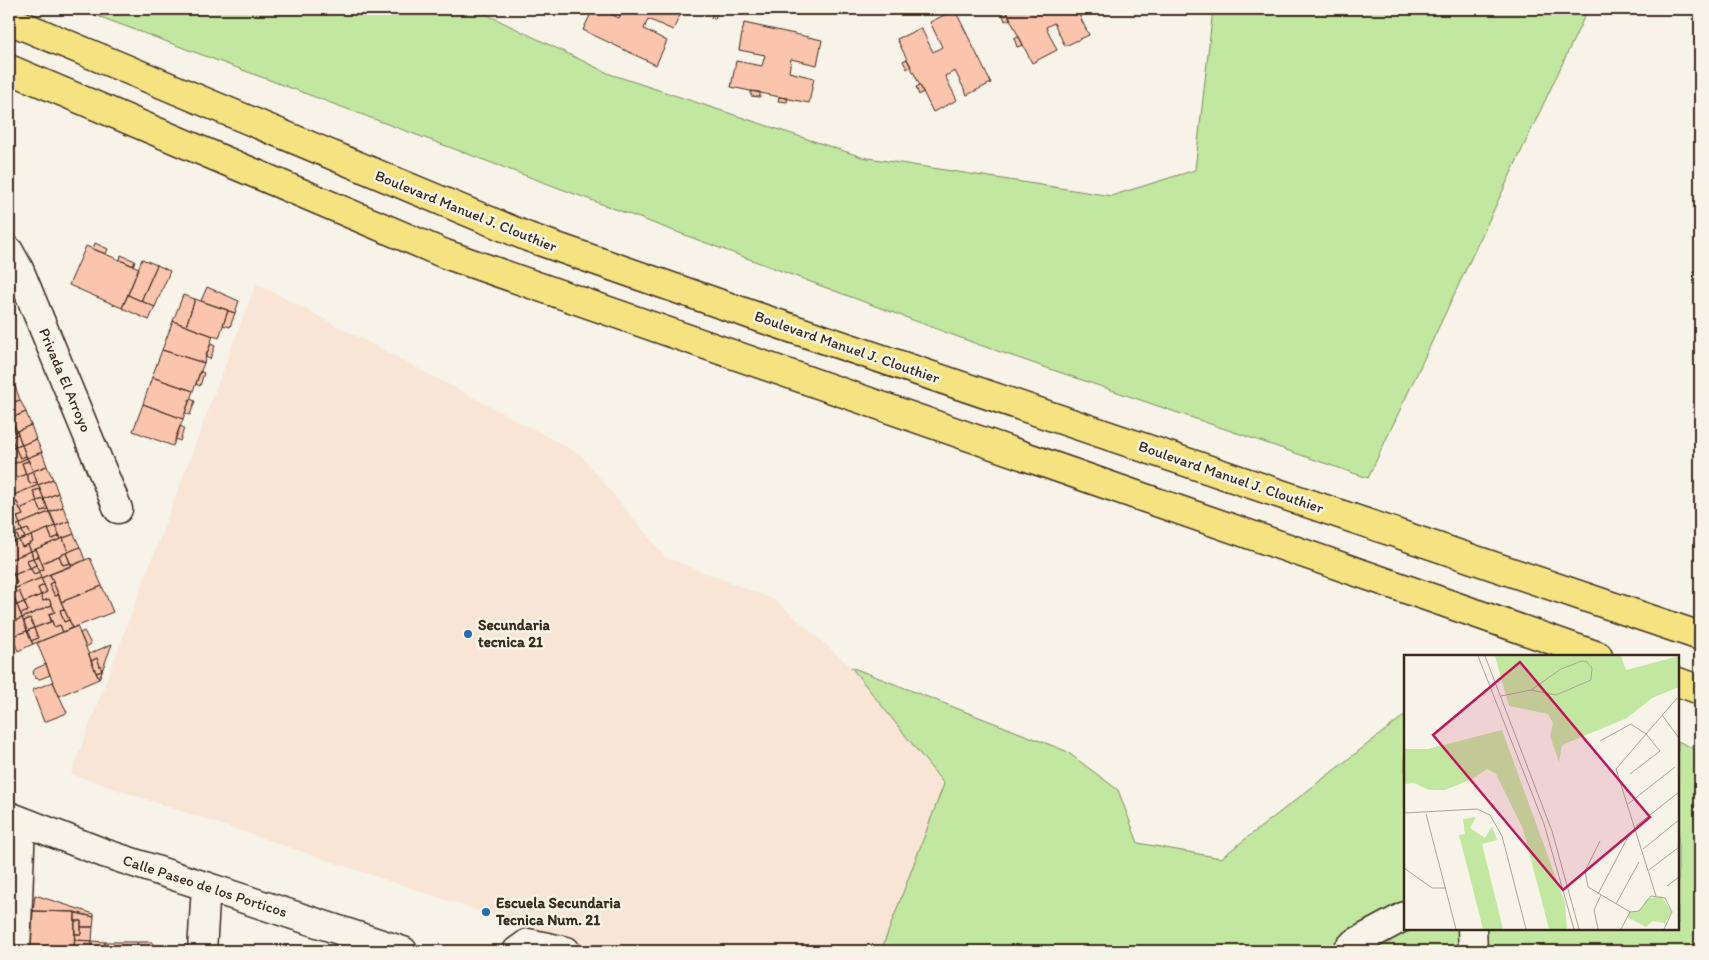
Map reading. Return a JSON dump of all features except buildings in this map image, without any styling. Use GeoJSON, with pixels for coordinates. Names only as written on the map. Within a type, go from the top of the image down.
{"type":"FeatureCollection","features":[{"type":"Feature","properties":{"kind":"main road","name":"Boulevard Manuel J. Clouthier"},"geometry":{"type":"LineString","coordinates":[[9,20],[528,238],[1700,636]]}},
{"type":"Feature","properties":{"kind":"main road"},"geometry":{"type":"LineString","coordinates":[[9,69],[445,254],[1591,655]]}},
{"type":"Feature","properties":{"kind":"main road"},"geometry":{"type":"LineString","coordinates":[[1679,682],[1700,690]]}},
{"type":"Feature","properties":{"kind":"street","name":"Privada El Arroyo"},"geometry":{"type":"LineString","coordinates":[[9,252],[19,269],[118,509]]}},
{"type":"Feature","properties":{"kind":"street","name":"Calle Paseo de los Porticos"},"geometry":{"type":"LineString","coordinates":[[15,819],[104,853],[403,951]]}},
{"type":"Feature","properties":{"kind":"street"},"geometry":{"type":"LineString","coordinates":[[15,819],[16,951]]}},
{"type":"Feature","properties":{"kind":"street"},"geometry":{"type":"LineString","coordinates":[[202,951],[206,886]]}},
{"type":"Feature","properties":{"kind":"street"},"geometry":{"type":"LineString","coordinates":[[1347,951],[1353,944],[1404,917]]}},
{"type":"Feature","properties":{"kind":"street"},"geometry":{"type":"LineString","coordinates":[[1472,930],[1473,951]]}},
{"type":"Feature","properties":{"kind":"street"},"geometry":{"type":"LineString","coordinates":[[517,951],[528,943],[566,951]]}},
{"type":"Feature","properties":{"kind":"shaded area","name":"Secundaria tecnica 21"},"geometry":{"type":"Polygon","coordinates":[[[256,283],[580,454],[665,557],[775,600],[851,667],[944,784],[881,951],[598,951],[71,774],[256,283]]]}},
{"type":"Feature","properties":{"kind":"green space"},"geometry":{"type":"Polygon","coordinates":[[[79,9],[475,9],[610,74],[862,157],[1111,196],[1195,170],[1213,9],[1588,9],[1368,478],[977,344],[79,9]]]}},
{"type":"Feature","properties":{"kind":"green space"},"geometry":{"type":"Polygon","coordinates":[[[851,667],[1066,751],[1118,790],[1138,843],[1221,858],[1404,716],[1404,930],[1679,930],[1679,742],[1700,752],[1700,951],[881,951],[944,784],[851,667]]]}},
{"type":"Feature","properties":{"kind":"place","name":"Secundaria tecnica 21"},"geometry":{"type":"Point","coordinates":[468,634]}},
{"type":"Feature","properties":{"kind":"place","name":"Escuela Secundaria Tecnica Num. 21"},"geometry":{"type":"Point","coordinates":[486,912]}}]}
